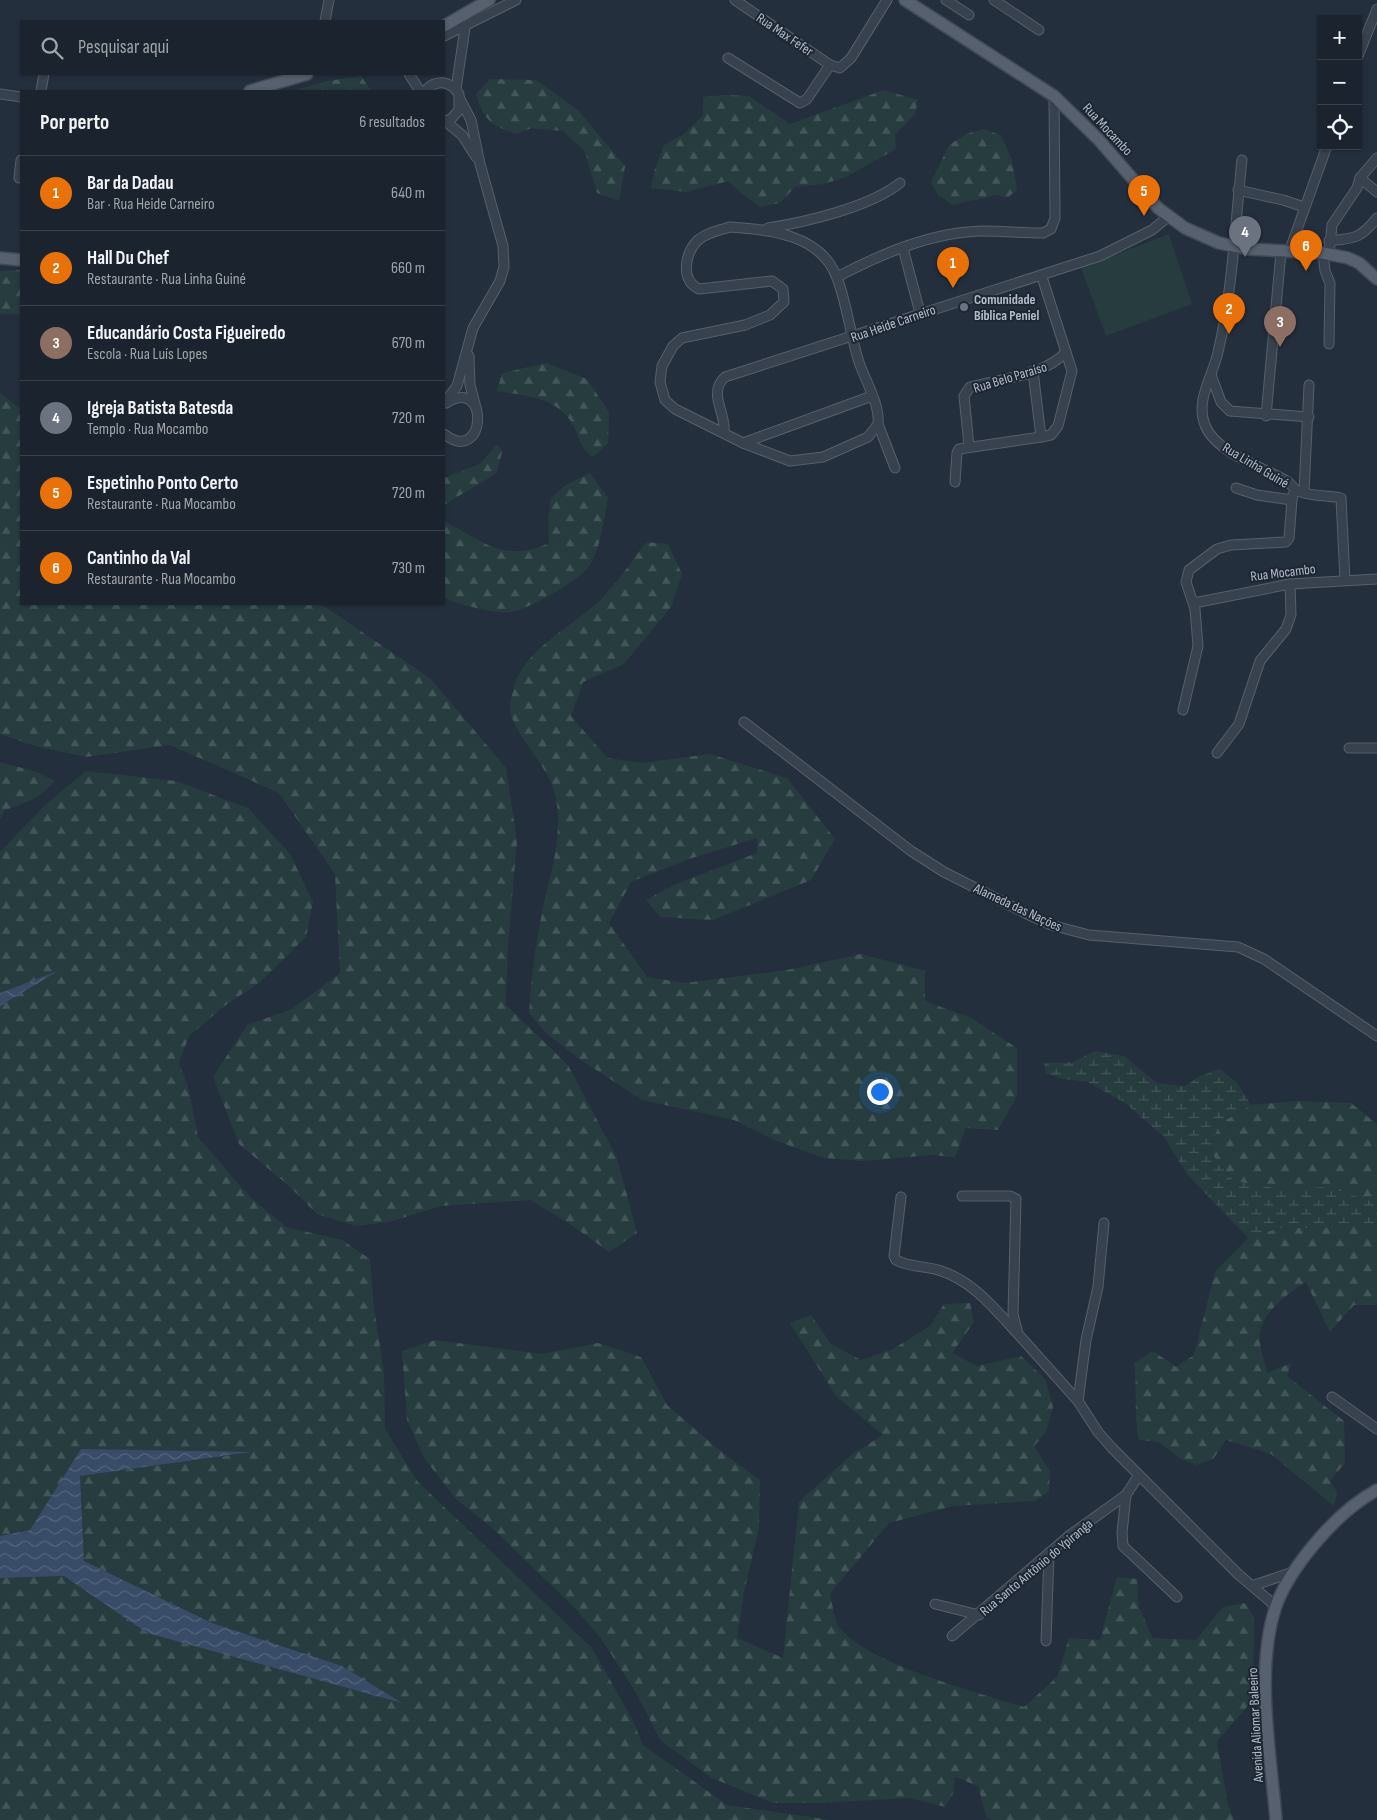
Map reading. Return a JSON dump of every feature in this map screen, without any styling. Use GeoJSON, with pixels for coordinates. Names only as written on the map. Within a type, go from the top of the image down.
{"type":"FeatureCollection","features":[{"type":"Feature","properties":{"kind":"main road"},"geometry":{"type":"LineString","coordinates":[[445,25],[489,0]]}},
{"type":"Feature","properties":{"kind":"main road","name":"Rua Mocambo"},"geometry":{"type":"LineString","coordinates":[[905,0],[1054,96],[1098,139],[1150,199],[1168,216],[1200,236],[1232,246],[1326,254],[1348,258],[1359,263],[1377,279]]}},
{"type":"Feature","properties":{"kind":"main road"},"geometry":{"type":"LineString","coordinates":[[253,90],[294,76]]}},
{"type":"Feature","properties":{"kind":"main road"},"geometry":{"type":"LineString","coordinates":[[0,258],[20,260]]}},
{"type":"Feature","properties":{"kind":"main road","name":"Avenida Aliomar Baleeiro"},"geometry":{"type":"LineString","coordinates":[[1276,1820],[1266,1686],[1267,1656],[1275,1609],[1294,1572],[1335,1521],[1359,1500],[1377,1490]]}},
{"type":"Feature","properties":{"kind":"street"},"geometry":{"type":"LineString","coordinates":[[325,20],[329,0]]}},
{"type":"Feature","properties":{"kind":"street"},"geometry":{"type":"LineString","coordinates":[[445,36],[465,28],[516,0]]}},
{"type":"Feature","properties":{"kind":"street","name":"Rua Max Fefer"},"geometry":{"type":"LineString","coordinates":[[735,0],[833,66]]}},
{"type":"Feature","properties":{"kind":"street"},"geometry":{"type":"LineString","coordinates":[[728,58],[800,103],[807,99],[833,66],[844,67],[887,0]]}},
{"type":"Feature","properties":{"kind":"street"},"geometry":{"type":"LineString","coordinates":[[946,0],[969,15]]}},
{"type":"Feature","properties":{"kind":"street"},"geometry":{"type":"LineString","coordinates":[[994,0],[1039,30]]}},
{"type":"Feature","properties":{"kind":"street"},"geometry":{"type":"LineString","coordinates":[[1362,46],[1377,9]]}},
{"type":"Feature","properties":{"kind":"street"},"geometry":{"type":"LineString","coordinates":[[456,89],[465,28]]}},
{"type":"Feature","properties":{"kind":"street"},"geometry":{"type":"LineString","coordinates":[[42,90],[44,75]]}},
{"type":"Feature","properties":{"kind":"street"},"geometry":{"type":"LineString","coordinates":[[410,75],[419,90]]}},
{"type":"Feature","properties":{"kind":"street"},"geometry":{"type":"LineString","coordinates":[[426,90],[429,86],[440,82],[451,85],[456,89],[471,120],[480,164],[504,246],[504,267],[500,281],[473,328],[457,386],[445,403]]}},
{"type":"Feature","properties":{"kind":"street"},"geometry":{"type":"LineString","coordinates":[[0,94],[20,97]]}},
{"type":"Feature","properties":{"kind":"street"},"geometry":{"type":"LineString","coordinates":[[837,277],[875,258],[902,248],[960,233],[982,231],[1043,233],[1051,229],[1055,218],[1054,96]]}},
{"type":"Feature","properties":{"kind":"street"},"geometry":{"type":"LineString","coordinates":[[460,99],[456,115],[445,121],[469,143],[480,164]]}},
{"type":"Feature","properties":{"kind":"street"},"geometry":{"type":"LineString","coordinates":[[1266,416],[1285,252],[1319,174],[1327,150]]}},
{"type":"Feature","properties":{"kind":"street"},"geometry":{"type":"LineString","coordinates":[[1329,344],[1330,280],[1325,271],[1326,254],[1332,226],[1357,188],[1360,178],[1377,158]]}},
{"type":"Feature","properties":{"kind":"street","name":"Rua Linha Guiné"},"geometry":{"type":"LineString","coordinates":[[1242,160],[1232,246],[1228,306],[1202,406],[1205,426],[1212,436],[1232,452],[1267,473],[1286,480],[1300,491],[1342,500],[1345,580]]}},
{"type":"Feature","properties":{"kind":"street"},"geometry":{"type":"LineString","coordinates":[[19,178],[20,169]]}},
{"type":"Feature","properties":{"kind":"street"},"geometry":{"type":"LineString","coordinates":[[1360,178],[1377,192]]}},
{"type":"Feature","properties":{"kind":"street"},"geometry":{"type":"LineString","coordinates":[[760,229],[810,220],[877,198],[900,183]]}},
{"type":"Feature","properties":{"kind":"street"},"geometry":{"type":"LineString","coordinates":[[1238,190],[1283,200],[1304,207]]}},
{"type":"Feature","properties":{"kind":"street","name":"Rua Heide Carneiro"},"geometry":{"type":"LineString","coordinates":[[724,433],[724,421],[717,392],[719,384],[725,377],[852,337],[920,313],[1042,277],[1100,256],[1144,235],[1168,216]]}},
{"type":"Feature","properties":{"kind":"street"},"geometry":{"type":"LineString","coordinates":[[1329,241],[1362,236],[1377,218]]}},
{"type":"Feature","properties":{"kind":"street"},"geometry":{"type":"LineString","coordinates":[[878,424],[868,437],[823,457],[790,461],[775,457],[743,443],[670,406],[662,393],[660,382],[662,366],[673,346],[682,338],[745,325],[770,315],[780,307],[785,294],[780,285],[772,281],[698,289],[691,284],[686,272],[687,259],[698,240],[730,227],[760,229],[781,233],[805,241],[824,259],[837,277],[852,337],[877,410],[878,424],[895,468]]}},
{"type":"Feature","properties":{"kind":"street"},"geometry":{"type":"LineString","coordinates":[[902,248],[920,313]]}},
{"type":"Feature","properties":{"kind":"street"},"geometry":{"type":"LineString","coordinates":[[955,482],[957,453],[959,449],[1051,435],[1058,426],[1072,371],[1042,277]]}},
{"type":"Feature","properties":{"kind":"street"},"geometry":{"type":"LineString","coordinates":[[445,435],[455,440],[462,440],[473,434],[479,422],[469,373],[469,346]]}},
{"type":"Feature","properties":{"kind":"street","name":"Rua Belo Paraíso"},"geometry":{"type":"LineString","coordinates":[[969,446],[964,396],[970,387],[1033,371],[1054,362],[1066,352]]}},
{"type":"Feature","properties":{"kind":"street"},"geometry":{"type":"LineString","coordinates":[[1033,371],[1041,437]]}},
{"type":"Feature","properties":{"kind":"street"},"geometry":{"type":"LineString","coordinates":[[1211,374],[1224,407],[1230,411],[1266,416],[1309,417]]}},
{"type":"Feature","properties":{"kind":"street"},"geometry":{"type":"LineString","coordinates":[[1182,710],[1197,657],[1198,634],[1194,603],[1187,588],[1186,576],[1189,570],[1216,549],[1231,545],[1284,543],[1289,538],[1292,500],[1300,491],[1309,417],[1309,386]]}},
{"type":"Feature","properties":{"kind":"street"},"geometry":{"type":"LineString","coordinates":[[743,443],[872,396]]}},
{"type":"Feature","properties":{"kind":"street"},"geometry":{"type":"LineString","coordinates":[[445,403],[453,399],[461,398],[467,400],[477,409]]}},
{"type":"Feature","properties":{"kind":"street"},"geometry":{"type":"LineString","coordinates":[[1236,488],[1257,495],[1292,500]]}},
{"type":"Feature","properties":{"kind":"street","name":"Rua Mocambo"},"geometry":{"type":"LineString","coordinates":[[1194,603],[1290,584],[1377,579]]}},
{"type":"Feature","properties":{"kind":"street"},"geometry":{"type":"LineString","coordinates":[[1217,753],[1239,724],[1260,661],[1286,629],[1291,615],[1290,584]]}},
{"type":"Feature","properties":{"kind":"street","name":"Alameda das Nações"},"geometry":{"type":"LineString","coordinates":[[744,722],[911,851],[944,872],[1051,926],[1089,935],[1238,947],[1264,959],[1377,1036]]}},
{"type":"Feature","properties":{"kind":"street"},"geometry":{"type":"LineString","coordinates":[[1349,748],[1377,748]]}},
{"type":"Feature","properties":{"kind":"street"},"geometry":{"type":"LineString","coordinates":[[962,1196],[1010,1196],[1016,1199],[1014,1314],[1018,1334]]}},
{"type":"Feature","properties":{"kind":"street"},"geometry":{"type":"LineString","coordinates":[[901,1197],[894,1256],[896,1260],[938,1270],[963,1281],[984,1296],[1078,1401],[1098,1432],[1275,1609]]}},
{"type":"Feature","properties":{"kind":"street"},"geometry":{"type":"LineString","coordinates":[[1078,1401],[1086,1340],[1098,1287],[1104,1223]]}},
{"type":"Feature","properties":{"kind":"street"},"geometry":{"type":"LineString","coordinates":[[1332,1397],[1377,1429]]}},
{"type":"Feature","properties":{"kind":"street","name":"Rua Santo Antônio do Ypiranga"},"geometry":{"type":"LineString","coordinates":[[952,1636],[979,1615],[1049,1553],[1126,1495],[1139,1475]]}},
{"type":"Feature","properties":{"kind":"street"},"geometry":{"type":"LineString","coordinates":[[1126,1495],[1122,1533],[1123,1546],[1177,1596]]}},
{"type":"Feature","properties":{"kind":"street"},"geometry":{"type":"LineString","coordinates":[[1046,1641],[1049,1553]]}},
{"type":"Feature","properties":{"kind":"street"},"geometry":{"type":"LineString","coordinates":[[1252,1586],[1294,1572]]}},
{"type":"Feature","properties":{"kind":"street"},"geometry":{"type":"LineString","coordinates":[[935,1604],[979,1615]]}},
{"type":"Feature","properties":{"kind":"green space"},"geometry":{"type":"Polygon","coordinates":[[[361,76],[370,90],[296,90],[327,81],[361,76]]]}},
{"type":"Feature","properties":{"kind":"green space"},"geometry":{"type":"Polygon","coordinates":[[[490,79],[536,80],[577,109],[625,166],[619,201],[597,193],[585,152],[563,131],[532,128],[516,134],[500,128],[489,120],[482,110],[476,94],[490,79]]]}},
{"type":"Feature","properties":{"kind":"green space"},"geometry":{"type":"Polygon","coordinates":[[[884,90],[918,100],[915,114],[895,135],[896,149],[846,177],[823,184],[795,187],[780,203],[760,207],[728,181],[687,192],[651,188],[655,169],[664,145],[684,134],[703,115],[703,97],[724,95],[749,96],[790,124],[884,90]]]}},
{"type":"Feature","properties":{"kind":"green space"},"geometry":{"type":"Polygon","coordinates":[[[983,129],[1001,135],[1012,160],[1017,190],[1007,198],[997,195],[953,205],[938,195],[931,182],[949,145],[966,134],[983,129]]]}},
{"type":"Feature","properties":{"kind":"green space"},"geometry":{"type":"Polygon","coordinates":[[[1169,234],[1192,304],[1106,336],[1081,268],[1169,234]]]}},
{"type":"Feature","properties":{"kind":"green space"},"geometry":{"type":"Polygon","coordinates":[[[20,270],[20,314],[0,314],[0,271],[20,270]]]}},
{"type":"Feature","properties":{"kind":"green space"},"geometry":{"type":"Polygon","coordinates":[[[546,363],[587,379],[609,412],[608,443],[593,457],[582,446],[573,425],[559,409],[540,399],[497,391],[502,373],[546,363]]]}},
{"type":"Feature","properties":{"kind":"green space"},"geometry":{"type":"Polygon","coordinates":[[[0,393],[20,409],[20,605],[322,605],[431,679],[506,768],[517,841],[508,945],[506,1005],[568,1065],[617,1158],[637,1233],[609,1252],[573,1226],[530,1200],[441,1206],[389,1222],[356,1226],[317,1214],[289,1186],[239,1144],[213,1077],[247,1025],[292,1009],[340,973],[335,874],[279,793],[170,745],[86,757],[39,747],[0,734],[0,393]]]}},
{"type":"Feature","properties":{"kind":"green space"},"geometry":{"type":"Polygon","coordinates":[[[497,444],[502,452],[497,473],[445,504],[445,478],[480,464],[497,444]]]}},
{"type":"Feature","properties":{"kind":"green space"},"geometry":{"type":"Polygon","coordinates":[[[590,473],[608,498],[602,533],[597,549],[590,565],[585,571],[554,593],[529,606],[511,612],[504,613],[487,610],[445,598],[445,520],[496,548],[507,551],[534,549],[549,543],[548,519],[551,498],[566,485],[590,473]]]}},
{"type":"Feature","properties":{"kind":"green space"},"geometry":{"type":"Polygon","coordinates":[[[646,542],[668,544],[682,574],[671,607],[624,664],[583,682],[571,716],[607,758],[642,763],[710,754],[787,778],[835,839],[811,880],[713,920],[660,917],[646,900],[676,884],[757,853],[757,838],[689,859],[631,882],[609,923],[647,977],[685,983],[787,970],[861,954],[925,971],[925,1001],[971,1018],[1017,1048],[1017,1096],[998,1130],[966,1128],[955,1157],[931,1155],[863,1161],[824,1158],[774,1140],[734,1120],[642,1100],[581,1060],[547,1034],[529,1013],[536,946],[554,861],[558,815],[553,787],[548,776],[515,724],[510,712],[513,689],[522,669],[531,657],[601,599],[619,579],[646,542]]]}},
{"type":"Feature","properties":{"kind":"green space"},"geometry":{"type":"Polygon","coordinates":[[[0,762],[37,772],[55,781],[32,799],[5,810],[0,819],[0,762]]]}},
{"type":"Feature","properties":{"kind":"green space"},"geometry":{"type":"Polygon","coordinates":[[[86,771],[176,781],[248,808],[290,854],[313,902],[306,937],[260,982],[223,1007],[189,1036],[179,1063],[188,1086],[198,1137],[249,1196],[286,1227],[342,1240],[370,1259],[374,1308],[384,1373],[385,1429],[418,1482],[592,1648],[632,1719],[643,1745],[727,1805],[830,1820],[0,1820],[0,1578],[64,1576],[147,1633],[399,1702],[342,1666],[212,1623],[84,1561],[80,1476],[248,1453],[82,1449],[30,1530],[0,1536],[0,1006],[55,973],[0,993],[0,852],[46,804],[86,771]]]}},
{"type":"Feature","properties":{"kind":"green space"},"geometry":{"type":"Polygon","coordinates":[[[1095,1051],[1124,1056],[1157,1083],[1185,1086],[1200,1076],[1220,1069],[1237,1083],[1251,1105],[1219,1124],[1210,1149],[1216,1160],[1234,1181],[1280,1189],[1327,1187],[1377,1203],[1377,1231],[1362,1223],[1321,1228],[1279,1228],[1248,1238],[1187,1174],[1164,1137],[1125,1103],[1088,1082],[1062,1079],[1046,1073],[1044,1063],[1073,1062],[1095,1051]]]}},
{"type":"Feature","properties":{"kind":"green space"},"geometry":{"type":"Polygon","coordinates":[[[1298,1101],[1351,1103],[1377,1124],[1377,1203],[1327,1187],[1280,1189],[1234,1181],[1216,1160],[1210,1149],[1219,1124],[1251,1105],[1298,1101]]]}},
{"type":"Feature","properties":{"kind":"green space"},"geometry":{"type":"Polygon","coordinates":[[[1362,1223],[1377,1231],[1377,1305],[1354,1305],[1330,1332],[1306,1282],[1274,1307],[1263,1323],[1260,1332],[1260,1342],[1267,1373],[1291,1363],[1287,1376],[1344,1421],[1345,1463],[1330,1481],[1337,1492],[1334,1506],[1271,1454],[1226,1440],[1213,1459],[1197,1465],[1181,1459],[1158,1442],[1139,1440],[1136,1421],[1134,1363],[1153,1351],[1176,1367],[1194,1355],[1215,1272],[1248,1238],[1279,1228],[1321,1228],[1362,1223]]]}},
{"type":"Feature","properties":{"kind":"green space"},"geometry":{"type":"Polygon","coordinates":[[[970,1303],[974,1322],[952,1353],[977,1366],[1021,1356],[1045,1379],[1053,1407],[1046,1432],[1034,1446],[1050,1471],[1049,1491],[1035,1501],[953,1506],[889,1523],[830,1594],[837,1624],[853,1640],[873,1653],[898,1665],[925,1676],[1024,1707],[1057,1677],[1069,1638],[1100,1640],[1117,1577],[1137,1579],[1139,1606],[1152,1638],[1196,1640],[1223,1607],[1245,1603],[1254,1617],[1253,1700],[1217,1741],[1228,1804],[1234,1820],[992,1820],[986,1816],[978,1786],[955,1777],[953,1794],[945,1807],[910,1798],[819,1803],[773,1803],[712,1778],[661,1741],[635,1691],[600,1637],[573,1606],[491,1527],[457,1500],[424,1458],[407,1420],[402,1351],[435,1340],[542,1354],[598,1343],[641,1357],[667,1405],[718,1449],[760,1480],[759,1528],[744,1592],[737,1638],[783,1658],[799,1502],[851,1455],[883,1435],[836,1396],[790,1323],[811,1315],[831,1344],[861,1360],[893,1349],[930,1326],[944,1304],[970,1303]]]}},
{"type":"Feature","properties":{"kind":"water"},"geometry":{"type":"Polygon","coordinates":[[[58,971],[0,1006],[0,993],[58,971]]]}},
{"type":"Feature","properties":{"kind":"water"},"geometry":{"type":"Polygon","coordinates":[[[81,1449],[252,1452],[80,1476],[84,1561],[212,1623],[342,1666],[402,1703],[147,1633],[64,1576],[0,1578],[0,1536],[30,1530],[81,1449]]]}},
{"type":"Feature","properties":{"kind":"place","name":"Espetinho Ponto Certo"},"geometry":{"type":"Point","coordinates":[1144,216]}},
{"type":"Feature","properties":{"kind":"place","name":"Igreja Batista Batesda"},"geometry":{"type":"Point","coordinates":[1245,257]}},
{"type":"Feature","properties":{"kind":"place","name":"Cantinho da Val"},"geometry":{"type":"Point","coordinates":[1306,271]}},
{"type":"Feature","properties":{"kind":"place","name":"Bar da Dadau"},"geometry":{"type":"Point","coordinates":[953,288]}},
{"type":"Feature","properties":{"kind":"place","name":"Comunidade Bíblica Peniel"},"geometry":{"type":"Point","coordinates":[964,307]}},
{"type":"Feature","properties":{"kind":"place","name":"Hall Du Chef"},"geometry":{"type":"Point","coordinates":[1229,334]}},
{"type":"Feature","properties":{"kind":"place","name":"Educandário Costa Figueiredo"},"geometry":{"type":"Point","coordinates":[1280,347]}}]}
